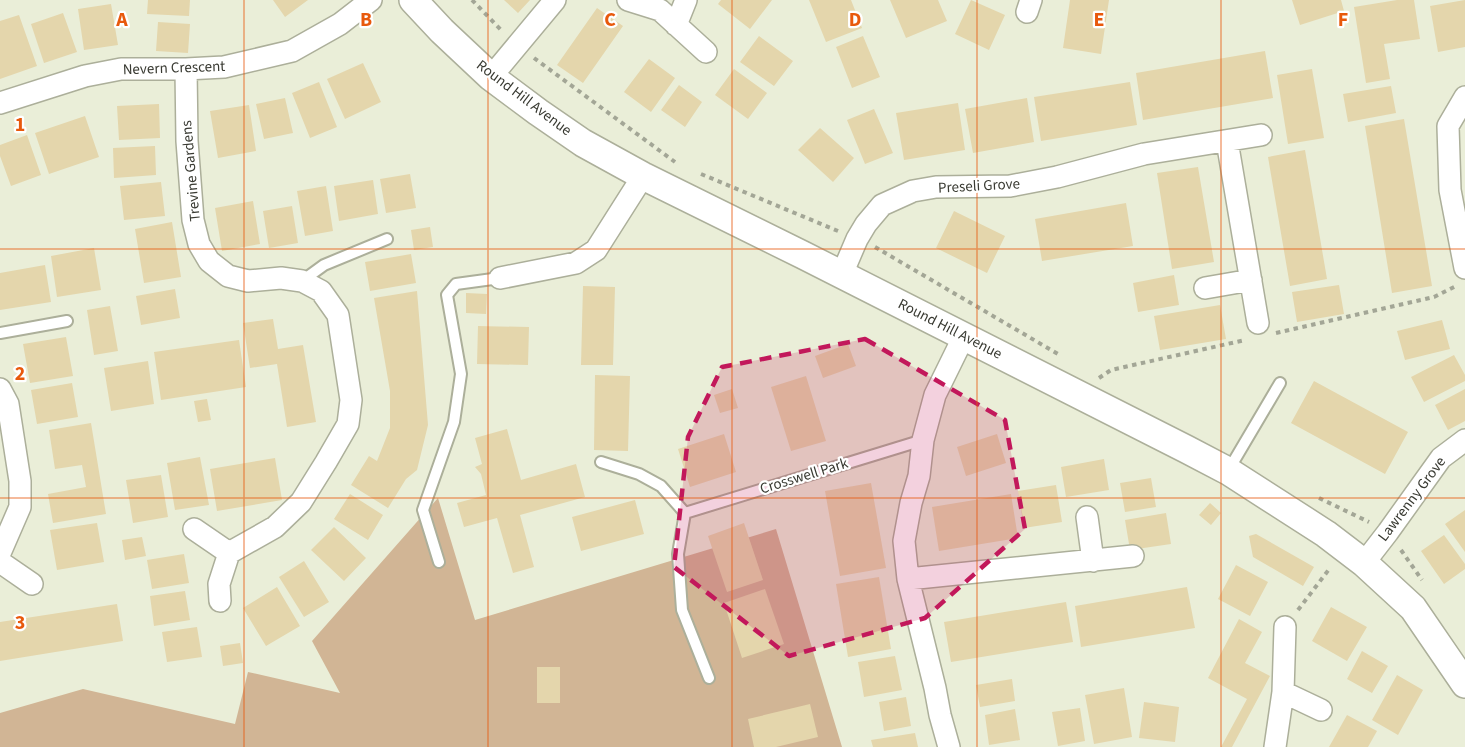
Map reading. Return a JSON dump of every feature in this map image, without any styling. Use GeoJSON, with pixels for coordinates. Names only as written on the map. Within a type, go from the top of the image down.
{"type":"FeatureCollection","features":[{"type":"Feature","properties":{"kind":"street","name":"Nevern Crescent"},"geometry":{"type":"LineString","coordinates":[[0,103],[85,76],[121,69],[224,67],[292,51],[340,24],[371,0]]}},
{"type":"Feature","properties":{"kind":"street","name":"Round Hill Avenue"},"geometry":{"type":"LineString","coordinates":[[412,0],[491,77],[583,143],[643,176],[1177,444],[1228,471],[1326,534],[1413,608],[1465,684]]}},
{"type":"Feature","properties":{"kind":"street"},"geometry":{"type":"LineString","coordinates":[[491,77],[555,0]]}},
{"type":"Feature","properties":{"kind":"street"},"geometry":{"type":"LineString","coordinates":[[628,0],[660,10],[706,52]]}},
{"type":"Feature","properties":{"kind":"street"},"geometry":{"type":"LineString","coordinates":[[676,25],[686,0]]}},
{"type":"Feature","properties":{"kind":"street","name":"Trevine Gardens"},"geometry":{"type":"LineString","coordinates":[[186,69],[187,141],[193,220],[199,244],[209,261],[228,276],[248,281],[281,278],[302,281]]}},
{"type":"Feature","properties":{"kind":"street"},"geometry":{"type":"LineString","coordinates":[[1465,98],[1448,126],[1450,190],[1465,268]]}},
{"type":"Feature","properties":{"kind":"street","name":"Preseli Grove"},"geometry":{"type":"LineString","coordinates":[[842,274],[857,239],[882,205],[913,191],[936,187],[1010,186],[1057,177],[1144,154],[1261,135]]}},
{"type":"Feature","properties":{"kind":"street"},"geometry":{"type":"LineString","coordinates":[[1227,141],[1261,332]]}},
{"type":"Feature","properties":{"kind":"street"},"geometry":{"type":"LineString","coordinates":[[500,278],[576,263],[596,250],[643,176]]}},
{"type":"Feature","properties":{"kind":"street"},"geometry":{"type":"LineString","coordinates":[[1206,288],[1251,280]]}},
{"type":"Feature","properties":{"kind":"street"},"geometry":{"type":"LineString","coordinates":[[220,602],[219,584],[229,553],[275,527],[301,502],[348,424],[351,400],[338,315],[321,291],[302,281]]}},
{"type":"Feature","properties":{"kind":"street"},"geometry":{"type":"LineString","coordinates":[[949,747],[908,579],[904,541],[919,476],[923,440],[935,395],[964,336]]}},
{"type":"Feature","properties":{"kind":"street"},"geometry":{"type":"LineString","coordinates":[[0,389],[8,404],[20,481],[20,507],[0,553]]}},
{"type":"Feature","properties":{"kind":"street","name":"Lawrenny Grove"},"geometry":{"type":"LineString","coordinates":[[1354,556],[1389,532],[1441,458],[1465,440]]}},
{"type":"Feature","properties":{"kind":"street"},"geometry":{"type":"LineString","coordinates":[[1087,517],[1093,561]]}},
{"type":"Feature","properties":{"kind":"street"},"geometry":{"type":"LineString","coordinates":[[194,529],[229,553]]}},
{"type":"Feature","properties":{"kind":"street"},"geometry":{"type":"LineString","coordinates":[[908,579],[1133,556]]}},
{"type":"Feature","properties":{"kind":"street"},"geometry":{"type":"LineString","coordinates":[[0,562],[32,584]]}},
{"type":"Feature","properties":{"kind":"street"},"geometry":{"type":"LineString","coordinates":[[1275,747],[1283,692],[1285,627]]}},
{"type":"Feature","properties":{"kind":"street"},"geometry":{"type":"LineString","coordinates":[[1283,692],[1321,710]]}},
{"type":"Feature","properties":{"kind":"lane"},"geometry":{"type":"LineString","coordinates":[[302,281],[324,265],[387,239]]}},
{"type":"Feature","properties":{"kind":"lane"},"geometry":{"type":"LineString","coordinates":[[439,562],[423,510],[454,422],[461,374],[447,295],[456,284],[500,278]]}},
{"type":"Feature","properties":{"kind":"lane"},"geometry":{"type":"LineString","coordinates":[[0,333],[67,321]]}},
{"type":"Feature","properties":{"kind":"lane"},"geometry":{"type":"LineString","coordinates":[[1228,471],[1280,383]]}},
{"type":"Feature","properties":{"kind":"lane","name":"Crosswell Park"},"geometry":{"type":"LineString","coordinates":[[686,513],[923,440]]}},
{"type":"Feature","properties":{"kind":"lane"},"geometry":{"type":"LineString","coordinates":[[601,462],[639,474],[662,486],[686,513],[678,554],[682,610],[709,678]]}},
{"type":"Feature","properties":{"kind":"path"},"geometry":{"type":"LineString","coordinates":[[472,0],[517,46],[681,166]]}},
{"type":"Feature","properties":{"kind":"path"},"geometry":{"type":"LineString","coordinates":[[692,171],[857,239]]}},
{"type":"Feature","properties":{"kind":"path"},"geometry":{"type":"LineString","coordinates":[[1099,378],[1111,370],[1261,332],[1434,297],[1465,281]]}},
{"type":"Feature","properties":{"kind":"path"},"geometry":{"type":"LineString","coordinates":[[1285,627],[1354,556]]}},
{"type":"Feature","properties":{"kind":"highlighted area"},"geometry":{"type":"Polygon","coordinates":[[[865,339],[1005,420],[1025,529],[925,618],[789,656],[674,567],[688,437],[722,367],[865,339]]]}},
{"type":"Feature","properties":{"kind":"shaded area"},"geometry":{"type":"Polygon","coordinates":[[[438,498],[475,620],[776,529],[842,747],[0,747],[0,713],[83,689],[235,724],[248,672],[340,693],[312,641],[438,498]]]}},
{"type":"Feature","properties":{"kind":"building"},"geometry":{"type":"Polygon","coordinates":[[[148,0],[190,0],[189,16],[147,14],[148,0]]]}},
{"type":"Feature","properties":{"kind":"building"},"geometry":{"type":"Polygon","coordinates":[[[273,0],[308,0],[285,17],[273,0]]]}},
{"type":"Feature","properties":{"kind":"building"},"geometry":{"type":"Polygon","coordinates":[[[504,0],[530,0],[518,13],[504,0]]]}},
{"type":"Feature","properties":{"kind":"building"},"geometry":{"type":"Polygon","coordinates":[[[721,0],[772,0],[750,29],[718,4],[721,0]]]}},
{"type":"Feature","properties":{"kind":"building"},"geometry":{"type":"Polygon","coordinates":[[[809,0],[851,0],[862,28],[826,42],[809,0]]]}},
{"type":"Feature","properties":{"kind":"building"},"geometry":{"type":"Polygon","coordinates":[[[890,0],[938,0],[947,21],[906,38],[890,0]]]}},
{"type":"Feature","properties":{"kind":"building"},"geometry":{"type":"Polygon","coordinates":[[[971,0],[1005,15],[989,50],[955,34],[971,0]]]}},
{"type":"Feature","properties":{"kind":"building"},"geometry":{"type":"Polygon","coordinates":[[[1070,0],[1109,0],[1101,54],[1063,48],[1070,0]]]}},
{"type":"Feature","properties":{"kind":"building"},"geometry":{"type":"Polygon","coordinates":[[[1292,0],[1341,0],[1344,11],[1300,25],[1292,0]]]}},
{"type":"Feature","properties":{"kind":"building"},"geometry":{"type":"Polygon","coordinates":[[[1397,0],[1414,0],[1420,39],[1384,44],[1390,79],[1366,83],[1354,7],[1397,0]]]}},
{"type":"Feature","properties":{"kind":"building"},"geometry":{"type":"Polygon","coordinates":[[[1465,0],[1465,47],[1438,52],[1430,6],[1465,0]]]}},
{"type":"Feature","properties":{"kind":"building"},"geometry":{"type":"Polygon","coordinates":[[[111,4],[118,45],[84,50],[78,9],[111,4]]]}},
{"type":"Feature","properties":{"kind":"building"},"geometry":{"type":"Polygon","coordinates":[[[597,8],[623,26],[583,83],[557,65],[597,8]]]}},
{"type":"Feature","properties":{"kind":"building"},"geometry":{"type":"Polygon","coordinates":[[[63,13],[77,52],[44,63],[31,24],[63,13]]]}},
{"type":"Feature","properties":{"kind":"building"},"geometry":{"type":"Polygon","coordinates":[[[19,15],[37,66],[0,79],[0,21],[19,15]]]}},
{"type":"Feature","properties":{"kind":"building"},"geometry":{"type":"Polygon","coordinates":[[[158,22],[190,24],[188,53],[156,51],[158,22]]]}},
{"type":"Feature","properties":{"kind":"building"},"geometry":{"type":"Polygon","coordinates":[[[759,36],[793,61],[774,86],[740,62],[759,36]]]}},
{"type":"Feature","properties":{"kind":"building"},"geometry":{"type":"Polygon","coordinates":[[[863,36],[880,77],[852,88],[836,47],[863,36]]]}},
{"type":"Feature","properties":{"kind":"building"},"geometry":{"type":"Polygon","coordinates":[[[1265,51],[1273,98],[1143,120],[1136,73],[1265,51]]]}},
{"type":"Feature","properties":{"kind":"building"},"geometry":{"type":"Polygon","coordinates":[[[649,59],[675,78],[651,112],[624,92],[649,59]]]}},
{"type":"Feature","properties":{"kind":"building"},"geometry":{"type":"Polygon","coordinates":[[[363,63],[381,102],[345,119],[327,79],[363,63]]]}},
{"type":"Feature","properties":{"kind":"building"},"geometry":{"type":"Polygon","coordinates":[[[734,69],[767,93],[748,119],[715,95],[734,69]]]}},
{"type":"Feature","properties":{"kind":"building"},"geometry":{"type":"Polygon","coordinates":[[[1312,69],[1324,138],[1288,144],[1277,75],[1312,69]]]}},
{"type":"Feature","properties":{"kind":"building"},"geometry":{"type":"Polygon","coordinates":[[[319,82],[337,127],[310,138],[292,93],[319,82]]]}},
{"type":"Feature","properties":{"kind":"building"},"geometry":{"type":"Polygon","coordinates":[[[1130,82],[1137,125],[1041,141],[1034,97],[1130,82]]]}},
{"type":"Feature","properties":{"kind":"building"},"geometry":{"type":"Polygon","coordinates":[[[679,85],[702,102],[685,127],[661,110],[679,85]]]}},
{"type":"Feature","properties":{"kind":"building"},"geometry":{"type":"Polygon","coordinates":[[[1391,86],[1396,113],[1348,122],[1343,94],[1391,86]]]}},
{"type":"Feature","properties":{"kind":"building"},"geometry":{"type":"Polygon","coordinates":[[[285,98],[293,133],[264,139],[256,104],[285,98]]]}},
{"type":"Feature","properties":{"kind":"building"},"geometry":{"type":"Polygon","coordinates":[[[1027,98],[1034,142],[973,153],[965,109],[1027,98]]]}},
{"type":"Feature","properties":{"kind":"building"},"geometry":{"type":"Polygon","coordinates":[[[958,103],[965,150],[904,160],[896,113],[958,103]]]}},
{"type":"Feature","properties":{"kind":"building"},"geometry":{"type":"Polygon","coordinates":[[[159,104],[160,138],[119,140],[117,106],[159,104]]]}},
{"type":"Feature","properties":{"kind":"building"},"geometry":{"type":"Polygon","coordinates":[[[249,105],[256,151],[218,158],[210,111],[249,105]]]}},
{"type":"Feature","properties":{"kind":"building"},"geometry":{"type":"Polygon","coordinates":[[[874,109],[893,153],[865,164],[847,120],[874,109]]]}},
{"type":"Feature","properties":{"kind":"building"},"geometry":{"type":"Polygon","coordinates":[[[85,116],[99,157],[49,174],[35,133],[85,116]]]}},
{"type":"Feature","properties":{"kind":"building"},"geometry":{"type":"Polygon","coordinates":[[[1404,119],[1432,286],[1392,293],[1365,126],[1404,119]]]}},
{"type":"Feature","properties":{"kind":"building"},"geometry":{"type":"Polygon","coordinates":[[[820,128],[854,158],[833,182],[798,150],[820,128]]]}},
{"type":"Feature","properties":{"kind":"building"},"geometry":{"type":"Polygon","coordinates":[[[27,135],[41,175],[11,186],[0,156],[0,145],[27,135]]]}},
{"type":"Feature","properties":{"kind":"building"},"geometry":{"type":"Polygon","coordinates":[[[155,146],[156,175],[114,178],[113,148],[155,146]]]}},
{"type":"Feature","properties":{"kind":"building"},"geometry":{"type":"Polygon","coordinates":[[[1305,150],[1327,279],[1290,286],[1268,157],[1305,150]]]}},
{"type":"Feature","properties":{"kind":"building"},"geometry":{"type":"Polygon","coordinates":[[[1198,167],[1214,262],[1172,269],[1157,173],[1198,167]]]}},
{"type":"Feature","properties":{"kind":"building"},"geometry":{"type":"Polygon","coordinates":[[[410,174],[416,208],[386,213],[380,179],[410,174]]]}},
{"type":"Feature","properties":{"kind":"building"},"geometry":{"type":"Polygon","coordinates":[[[373,180],[378,214],[339,221],[334,186],[373,180]]]}},
{"type":"Feature","properties":{"kind":"building"},"geometry":{"type":"Polygon","coordinates":[[[161,182],[165,216],[124,220],[120,186],[161,182]]]}},
{"type":"Feature","properties":{"kind":"building"},"geometry":{"type":"Polygon","coordinates":[[[326,186],[333,231],[305,236],[297,191],[326,186]]]}},
{"type":"Feature","properties":{"kind":"building"},"geometry":{"type":"Polygon","coordinates":[[[253,201],[260,244],[222,251],[215,208],[253,201]]]}},
{"type":"Feature","properties":{"kind":"building"},"geometry":{"type":"Polygon","coordinates":[[[1126,203],[1133,246],[1042,261],[1035,219],[1126,203]]]}},
{"type":"Feature","properties":{"kind":"building"},"geometry":{"type":"Polygon","coordinates":[[[292,206],[298,243],[269,248],[263,211],[292,206]]]}},
{"type":"Feature","properties":{"kind":"building"},"geometry":{"type":"Polygon","coordinates":[[[954,211],[1005,236],[987,273],[936,248],[954,211]]]}},
{"type":"Feature","properties":{"kind":"building"},"geometry":{"type":"Polygon","coordinates":[[[172,222],[181,277],[144,283],[135,229],[172,222]]]}},
{"type":"Feature","properties":{"kind":"building"},"geometry":{"type":"Polygon","coordinates":[[[430,227],[433,247],[414,250],[411,230],[430,227]]]}},
{"type":"Feature","properties":{"kind":"building"},"geometry":{"type":"Polygon","coordinates":[[[94,248],[101,290],[57,297],[51,256],[94,248]]]}},
{"type":"Feature","properties":{"kind":"building"},"geometry":{"type":"Polygon","coordinates":[[[411,254],[416,283],[370,291],[365,262],[411,254]]]}},
{"type":"Feature","properties":{"kind":"building"},"geometry":{"type":"Polygon","coordinates":[[[45,265],[51,302],[0,310],[0,273],[45,265]]]}},
{"type":"Feature","properties":{"kind":"building"},"geometry":{"type":"Polygon","coordinates":[[[1174,275],[1179,305],[1138,312],[1133,283],[1174,275]]]}},
{"type":"Feature","properties":{"kind":"building"},"geometry":{"type":"Polygon","coordinates":[[[1339,285],[1344,314],[1297,322],[1292,292],[1339,285]]]}},
{"type":"Feature","properties":{"kind":"building"},"geometry":{"type":"Polygon","coordinates":[[[583,286],[615,287],[613,365],[581,365],[583,286]]]}},
{"type":"Feature","properties":{"kind":"building"},"geometry":{"type":"Polygon","coordinates":[[[175,289],[180,318],[141,325],[136,296],[175,289]]]}},
{"type":"Feature","properties":{"kind":"building"},"geometry":{"type":"Polygon","coordinates":[[[417,291],[428,425],[417,470],[406,479],[388,508],[351,485],[369,456],[377,461],[390,428],[390,391],[374,298],[417,291]]]}},
{"type":"Feature","properties":{"kind":"building"},"geometry":{"type":"Polygon","coordinates":[[[466,293],[487,294],[486,314],[466,313],[466,293]]]}},
{"type":"Feature","properties":{"kind":"building"},"geometry":{"type":"Polygon","coordinates":[[[1220,305],[1226,339],[1160,350],[1154,316],[1220,305]]]}},
{"type":"Feature","properties":{"kind":"building"},"geometry":{"type":"Polygon","coordinates":[[[110,306],[118,351],[94,355],[87,310],[110,306]]]}},
{"type":"Feature","properties":{"kind":"building"},"geometry":{"type":"Polygon","coordinates":[[[273,319],[278,349],[303,345],[316,422],[287,427],[277,364],[250,368],[243,323],[273,319]]]}},
{"type":"Feature","properties":{"kind":"building"},"geometry":{"type":"Polygon","coordinates":[[[1442,320],[1450,349],[1405,360],[1397,331],[1442,320]]]}},
{"type":"Feature","properties":{"kind":"building"},"geometry":{"type":"Polygon","coordinates":[[[478,326],[529,327],[528,365],[477,364],[478,326]]]}},
{"type":"Feature","properties":{"kind":"building"},"geometry":{"type":"Polygon","coordinates":[[[66,337],[73,376],[30,383],[23,344],[66,337]]]}},
{"type":"Feature","properties":{"kind":"building"},"geometry":{"type":"Polygon","coordinates":[[[239,340],[246,387],[161,400],[154,352],[239,340]]]}},
{"type":"Feature","properties":{"kind":"building"},"geometry":{"type":"Polygon","coordinates":[[[848,344],[856,366],[823,378],[815,356],[848,344]]]}},
{"type":"Feature","properties":{"kind":"building"},"geometry":{"type":"Polygon","coordinates":[[[1454,355],[1465,375],[1465,381],[1424,402],[1411,377],[1454,355]]]}},
{"type":"Feature","properties":{"kind":"building"},"geometry":{"type":"Polygon","coordinates":[[[148,361],[154,404],[111,411],[104,368],[148,361]]]}},
{"type":"Feature","properties":{"kind":"building"},"geometry":{"type":"Polygon","coordinates":[[[595,375],[630,376],[628,451],[594,450],[595,375]]]}},
{"type":"Feature","properties":{"kind":"building"},"geometry":{"type":"Polygon","coordinates":[[[806,376],[826,441],[791,451],[771,387],[806,376]]]}},
{"type":"Feature","properties":{"kind":"building"},"geometry":{"type":"Polygon","coordinates":[[[1314,381],[1408,432],[1385,474],[1291,423],[1314,381]]]}},
{"type":"Feature","properties":{"kind":"building"},"geometry":{"type":"Polygon","coordinates":[[[72,383],[78,417],[37,424],[31,390],[72,383]]]}},
{"type":"Feature","properties":{"kind":"building"},"geometry":{"type":"Polygon","coordinates":[[[732,389],[738,408],[720,413],[714,395],[732,389]]]}},
{"type":"Feature","properties":{"kind":"building"},"geometry":{"type":"Polygon","coordinates":[[[1465,389],[1465,421],[1448,430],[1435,405],[1465,389]]]}},
{"type":"Feature","properties":{"kind":"building"},"geometry":{"type":"Polygon","coordinates":[[[207,399],[211,420],[198,422],[194,401],[207,399]]]}},
{"type":"Feature","properties":{"kind":"building"},"geometry":{"type":"Polygon","coordinates":[[[91,423],[106,514],[53,523],[48,494],[86,487],[82,465],[55,469],[49,430],[91,423]]]}},
{"type":"Feature","properties":{"kind":"building"},"geometry":{"type":"Polygon","coordinates":[[[507,429],[521,480],[576,464],[585,497],[520,515],[534,567],[513,573],[497,518],[464,527],[457,503],[486,495],[481,474],[475,467],[482,464],[475,438],[507,429]]]}},
{"type":"Feature","properties":{"kind":"building"},"geometry":{"type":"Polygon","coordinates":[[[724,434],[736,472],[690,487],[678,449],[724,434]]]}},
{"type":"Feature","properties":{"kind":"building"},"geometry":{"type":"Polygon","coordinates":[[[997,434],[1006,463],[966,476],[957,447],[997,434]]]}},
{"type":"Feature","properties":{"kind":"building"},"geometry":{"type":"Polygon","coordinates":[[[200,457],[209,505],[175,510],[167,463],[200,457]]]}},
{"type":"Feature","properties":{"kind":"building"},"geometry":{"type":"Polygon","coordinates":[[[275,458],[282,500],[217,511],[210,469],[275,458]]]}},
{"type":"Feature","properties":{"kind":"building"},"geometry":{"type":"Polygon","coordinates":[[[1104,459],[1109,490],[1066,497],[1061,467],[1104,459]]]}},
{"type":"Feature","properties":{"kind":"building"},"geometry":{"type":"Polygon","coordinates":[[[161,475],[168,517],[133,523],[126,480],[161,475]]]}},
{"type":"Feature","properties":{"kind":"building"},"geometry":{"type":"Polygon","coordinates":[[[1151,478],[1156,507],[1125,512],[1120,483],[1151,478]]]}},
{"type":"Feature","properties":{"kind":"building"},"geometry":{"type":"Polygon","coordinates":[[[871,483],[886,568],[840,576],[825,491],[871,483]]]}},
{"type":"Feature","properties":{"kind":"building"},"geometry":{"type":"Polygon","coordinates":[[[1056,485],[1062,522],[1024,528],[1018,491],[1056,485]]]}},
{"type":"Feature","properties":{"kind":"building"},"geometry":{"type":"Polygon","coordinates":[[[350,494],[383,515],[368,540],[334,519],[350,494]]]}},
{"type":"Feature","properties":{"kind":"building"},"geometry":{"type":"Polygon","coordinates":[[[1011,494],[1018,538],[939,551],[932,507],[1011,494]]]}},
{"type":"Feature","properties":{"kind":"building"},"geometry":{"type":"Polygon","coordinates":[[[635,500],[644,534],[581,551],[572,517],[635,500]]]}},
{"type":"Feature","properties":{"kind":"building"},"geometry":{"type":"Polygon","coordinates":[[[1210,503],[1221,513],[1211,525],[1199,515],[1210,503]]]}},
{"type":"Feature","properties":{"kind":"building"},"geometry":{"type":"Polygon","coordinates":[[[1465,510],[1465,552],[1445,524],[1465,510]]]}},
{"type":"Feature","properties":{"kind":"building"},"geometry":{"type":"Polygon","coordinates":[[[1166,513],[1171,544],[1130,550],[1125,520],[1166,513]]]}},
{"type":"Feature","properties":{"kind":"building"},"geometry":{"type":"Polygon","coordinates":[[[97,523],[104,562],[57,570],[50,530],[97,523]]]}},
{"type":"Feature","properties":{"kind":"building"},"geometry":{"type":"Polygon","coordinates":[[[744,523],[763,580],[727,592],[708,536],[744,523]]]}},
{"type":"Feature","properties":{"kind":"building"},"geometry":{"type":"Polygon","coordinates":[[[334,527],[366,558],[344,581],[311,550],[334,527]]]}},
{"type":"Feature","properties":{"kind":"building"},"geometry":{"type":"Polygon","coordinates":[[[1256,534],[1314,567],[1303,586],[1253,557],[1249,536],[1256,534]]]}},
{"type":"Feature","properties":{"kind":"building"},"geometry":{"type":"Polygon","coordinates":[[[1444,535],[1465,564],[1465,569],[1444,584],[1421,551],[1444,535]]]}},
{"type":"Feature","properties":{"kind":"building"},"geometry":{"type":"Polygon","coordinates":[[[142,537],[146,556],[125,560],[122,540],[142,537]]]}},
{"type":"Feature","properties":{"kind":"building"},"geometry":{"type":"Polygon","coordinates":[[[184,554],[189,583],[152,589],[147,560],[184,554]]]}},
{"type":"Feature","properties":{"kind":"building"},"geometry":{"type":"Polygon","coordinates":[[[304,561],[329,602],[304,617],[279,577],[304,561]]]}},
{"type":"Feature","properties":{"kind":"building"},"geometry":{"type":"Polygon","coordinates":[[[1236,565],[1268,582],[1250,616],[1218,599],[1236,565]]]}},
{"type":"Feature","properties":{"kind":"building"},"geometry":{"type":"Polygon","coordinates":[[[879,577],[891,649],[848,657],[836,584],[879,577]]]}},
{"type":"Feature","properties":{"kind":"building"},"geometry":{"type":"Polygon","coordinates":[[[277,587],[300,626],[266,646],[243,608],[277,587]]]}},
{"type":"Feature","properties":{"kind":"building"},"geometry":{"type":"Polygon","coordinates":[[[1187,587],[1195,628],[1081,647],[1075,606],[1187,587]]]}},
{"type":"Feature","properties":{"kind":"building"},"geometry":{"type":"Polygon","coordinates":[[[765,589],[784,644],[742,658],[724,603],[765,589]]]}},
{"type":"Feature","properties":{"kind":"building"},"geometry":{"type":"Polygon","coordinates":[[[185,591],[190,620],[154,626],[150,596],[185,591]]]}},
{"type":"Feature","properties":{"kind":"building"},"geometry":{"type":"Polygon","coordinates":[[[1066,602],[1073,642],[951,662],[944,622],[1066,602]]]}},
{"type":"Feature","properties":{"kind":"building"},"geometry":{"type":"Polygon","coordinates":[[[117,604],[123,641],[0,661],[0,622],[117,604]]]}},
{"type":"Feature","properties":{"kind":"building"},"geometry":{"type":"Polygon","coordinates":[[[1331,607],[1367,627],[1347,661],[1312,641],[1331,607]]]}},
{"type":"Feature","properties":{"kind":"building"},"geometry":{"type":"Polygon","coordinates":[[[1239,619],[1262,632],[1245,663],[1270,676],[1232,747],[1221,747],[1247,699],[1208,678],[1239,619]]]}},
{"type":"Feature","properties":{"kind":"building"},"geometry":{"type":"Polygon","coordinates":[[[197,627],[202,657],[167,662],[162,632],[197,627]]]}},
{"type":"Feature","properties":{"kind":"building"},"geometry":{"type":"Polygon","coordinates":[[[240,643],[243,663],[223,666],[220,646],[240,643]]]}},
{"type":"Feature","properties":{"kind":"building"},"geometry":{"type":"Polygon","coordinates":[[[1362,651],[1388,666],[1372,693],[1347,679],[1362,651]]]}},
{"type":"Feature","properties":{"kind":"building"},"geometry":{"type":"Polygon","coordinates":[[[895,656],[902,690],[864,697],[858,662],[895,656]]]}},
{"type":"Feature","properties":{"kind":"building"},"geometry":{"type":"Polygon","coordinates":[[[537,667],[560,667],[560,703],[537,703],[537,667]]]}},
{"type":"Feature","properties":{"kind":"building"},"geometry":{"type":"Polygon","coordinates":[[[1397,675],[1423,690],[1398,735],[1372,720],[1397,675]]]}},
{"type":"Feature","properties":{"kind":"building"},"geometry":{"type":"Polygon","coordinates":[[[1012,679],[1015,701],[980,707],[976,685],[1012,679]]]}},
{"type":"Feature","properties":{"kind":"building"},"geometry":{"type":"Polygon","coordinates":[[[1124,688],[1132,737],[1094,744],[1085,695],[1124,688]]]}},
{"type":"Feature","properties":{"kind":"building"},"geometry":{"type":"Polygon","coordinates":[[[906,697],[911,726],[884,731],[879,702],[906,697]]]}},
{"type":"Feature","properties":{"kind":"building"},"geometry":{"type":"Polygon","coordinates":[[[1144,702],[1179,707],[1175,742],[1139,738],[1144,702]]]}},
{"type":"Feature","properties":{"kind":"building"},"geometry":{"type":"Polygon","coordinates":[[[810,704],[818,737],[776,747],[754,747],[748,719],[810,704]]]}},
{"type":"Feature","properties":{"kind":"building"},"geometry":{"type":"Polygon","coordinates":[[[1080,708],[1085,741],[1058,746],[1052,712],[1080,708]]]}},
{"type":"Feature","properties":{"kind":"building"},"geometry":{"type":"Polygon","coordinates":[[[1015,709],[1020,740],[989,745],[985,715],[1015,709]]]}},
{"type":"Feature","properties":{"kind":"building"},"geometry":{"type":"Polygon","coordinates":[[[1347,715],[1377,731],[1368,747],[1329,747],[1347,715]]]}},
{"type":"Feature","properties":{"kind":"building"},"geometry":{"type":"Polygon","coordinates":[[[915,733],[918,747],[873,747],[871,740],[915,733]]]}}]}
